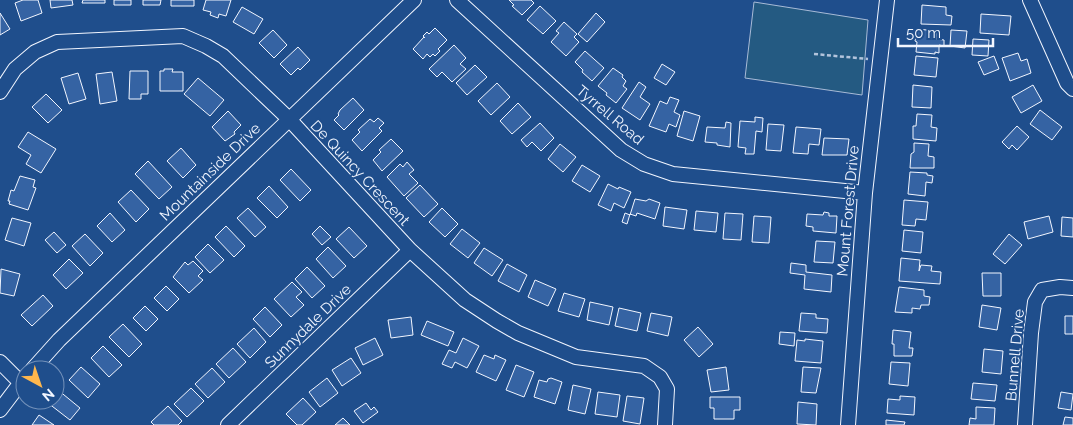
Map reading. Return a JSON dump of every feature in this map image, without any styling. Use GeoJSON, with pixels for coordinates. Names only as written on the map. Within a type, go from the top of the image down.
{"type":"FeatureCollection","features":[{"type":"Feature","properties":{"kind":"street","name":"Mountainside Drive"},"geometry":{"type":"LineString","coordinates":[[41,360],[59,340],[414,0]]}},
{"type":"Feature","properties":{"kind":"street","name":"Tyrrell Road"},"geometry":{"type":"LineString","coordinates":[[457,0],[621,150],[644,164],[673,174],[865,193]]}},
{"type":"Feature","properties":{"kind":"street","name":"Mount Forest Drive"},"geometry":{"type":"LineString","coordinates":[[848,425],[865,193],[886,0]]}},
{"type":"Feature","properties":{"kind":"street"},"geometry":{"type":"LineString","coordinates":[[1030,0],[1067,83],[1073,89]]}},
{"type":"Feature","properties":{"kind":"street","name":"De Quincy Crescent"},"geometry":{"type":"LineString","coordinates":[[0,92],[15,69],[35,52],[57,42],[183,36],[206,46],[223,56],[289,120],[410,250],[466,300],[498,322],[576,357],[644,366],[660,378],[667,389],[665,425]]}},
{"type":"Feature","properties":{"kind":"street","name":"Sunnydale Drive"},"geometry":{"type":"LineString","coordinates":[[228,425],[410,250]]}},
{"type":"Feature","properties":{"kind":"street","name":"Bunnell Drive"},"geometry":{"type":"LineString","coordinates":[[1025,425],[1035,302],[1042,290],[1060,287],[1073,288]]}},
{"type":"Feature","properties":{"kind":"street"},"geometry":{"type":"LineString","coordinates":[[0,362],[15,374]]}},
{"type":"Feature","properties":{"kind":"street"},"geometry":{"type":"LineString","coordinates":[[0,410],[15,390]]}},
{"type":"Feature","properties":{"kind":"path"},"geometry":{"type":"LineString","coordinates":[[814,54],[880,60]]}},
{"type":"Feature","properties":{"kind":"shaded area"},"geometry":{"type":"Polygon","coordinates":[[[754,2],[868,20],[862,95],[745,78],[754,2]]]}},
{"type":"Feature","properties":{"kind":"building"},"geometry":{"type":"Polygon","coordinates":[[[23,0],[38,0],[42,13],[21,21],[15,3],[23,0]]]}},
{"type":"Feature","properties":{"kind":"building"},"geometry":{"type":"Polygon","coordinates":[[[50,0],[72,0],[73,5],[51,8],[50,0]]]}},
{"type":"Feature","properties":{"kind":"building"},"geometry":{"type":"Polygon","coordinates":[[[83,0],[105,0],[105,3],[82,3],[83,0]]]}},
{"type":"Feature","properties":{"kind":"building"},"geometry":{"type":"Polygon","coordinates":[[[114,0],[131,0],[131,5],[114,5],[114,0]]]}},
{"type":"Feature","properties":{"kind":"building"},"geometry":{"type":"Polygon","coordinates":[[[143,0],[161,0],[160,5],[143,5],[143,0]]]}},
{"type":"Feature","properties":{"kind":"building"},"geometry":{"type":"Polygon","coordinates":[[[171,0],[194,0],[194,6],[171,6],[171,0]]]}},
{"type":"Feature","properties":{"kind":"building"},"geometry":{"type":"Polygon","coordinates":[[[206,0],[231,0],[226,16],[219,14],[218,18],[210,15],[211,12],[203,10],[206,0]]]}},
{"type":"Feature","properties":{"kind":"building"},"geometry":{"type":"Polygon","coordinates":[[[509,0],[531,0],[534,3],[522,15],[512,6],[514,5],[509,0]]]}},
{"type":"Feature","properties":{"kind":"building"},"geometry":{"type":"Polygon","coordinates":[[[922,5],[946,7],[946,15],[952,16],[951,25],[921,24],[922,5]]]}},
{"type":"Feature","properties":{"kind":"building"},"geometry":{"type":"Polygon","coordinates":[[[540,6],[556,21],[543,34],[527,20],[540,6]]]}},
{"type":"Feature","properties":{"kind":"building"},"geometry":{"type":"Polygon","coordinates":[[[242,7],[263,19],[254,34],[233,22],[242,7]]]}},
{"type":"Feature","properties":{"kind":"building"},"geometry":{"type":"Polygon","coordinates":[[[0,13],[10,29],[0,35],[0,13]]]}},
{"type":"Feature","properties":{"kind":"building"},"geometry":{"type":"Polygon","coordinates":[[[596,13],[605,22],[587,42],[578,34],[596,13]]]}},
{"type":"Feature","properties":{"kind":"building"},"geometry":{"type":"Polygon","coordinates":[[[981,14],[1011,16],[1009,35],[980,33],[981,14]]]}},
{"type":"Feature","properties":{"kind":"building"},"geometry":{"type":"Polygon","coordinates":[[[564,22],[577,34],[574,37],[579,42],[566,56],[551,42],[559,33],[556,31],[564,22]]]}},
{"type":"Feature","properties":{"kind":"building"},"geometry":{"type":"Polygon","coordinates":[[[435,28],[447,40],[438,49],[440,51],[435,56],[433,54],[430,57],[427,54],[423,59],[413,49],[427,32],[429,34],[435,28]]]}},
{"type":"Feature","properties":{"kind":"building"},"geometry":{"type":"Polygon","coordinates":[[[917,29],[937,31],[936,39],[944,40],[944,46],[939,45],[939,53],[916,52],[917,29]]]}},
{"type":"Feature","properties":{"kind":"building"},"geometry":{"type":"Polygon","coordinates":[[[273,30],[287,45],[274,58],[259,43],[273,30]]]}},
{"type":"Feature","properties":{"kind":"building"},"geometry":{"type":"Polygon","coordinates":[[[951,30],[967,31],[965,48],[950,46],[951,30]]]}},
{"type":"Feature","properties":{"kind":"building"},"geometry":{"type":"Polygon","coordinates":[[[973,39],[989,40],[988,56],[972,55],[973,39]]]}},
{"type":"Feature","properties":{"kind":"building"},"geometry":{"type":"Polygon","coordinates":[[[454,45],[466,58],[460,64],[466,69],[452,82],[442,72],[437,77],[429,69],[454,45]]]}},
{"type":"Feature","properties":{"kind":"building"},"geometry":{"type":"Polygon","coordinates":[[[298,47],[310,60],[300,70],[298,68],[291,75],[280,64],[298,47]]]}},
{"type":"Feature","properties":{"kind":"building"},"geometry":{"type":"Polygon","coordinates":[[[585,51],[604,68],[592,81],[575,62],[585,51]]]}},
{"type":"Feature","properties":{"kind":"building"},"geometry":{"type":"Polygon","coordinates":[[[1018,53],[1021,61],[1027,59],[1031,73],[1010,81],[1002,58],[1018,53]]]}},
{"type":"Feature","properties":{"kind":"building"},"geometry":{"type":"Polygon","coordinates":[[[916,56],[938,58],[936,77],[914,75],[916,56]]]}},
{"type":"Feature","properties":{"kind":"building"},"geometry":{"type":"Polygon","coordinates":[[[994,56],[999,69],[984,75],[978,62],[994,56]]]}},
{"type":"Feature","properties":{"kind":"building"},"geometry":{"type":"Polygon","coordinates":[[[662,64],[675,72],[666,85],[654,78],[662,64]]]}},
{"type":"Feature","properties":{"kind":"building"},"geometry":{"type":"Polygon","coordinates":[[[475,65],[487,77],[467,95],[456,83],[475,65]]]}},
{"type":"Feature","properties":{"kind":"building"},"geometry":{"type":"Polygon","coordinates":[[[613,68],[623,75],[622,77],[626,81],[623,86],[627,89],[616,103],[598,86],[613,68]]]}},
{"type":"Feature","properties":{"kind":"building"},"geometry":{"type":"Polygon","coordinates":[[[164,69],[173,69],[172,72],[183,72],[183,91],[160,91],[160,71],[164,71],[164,69]]]}},
{"type":"Feature","properties":{"kind":"building"},"geometry":{"type":"Polygon","coordinates":[[[130,71],[148,71],[148,94],[141,94],[141,99],[129,99],[130,71]]]}},
{"type":"Feature","properties":{"kind":"building"},"geometry":{"type":"Polygon","coordinates":[[[112,72],[117,101],[100,104],[96,74],[112,72]]]}},
{"type":"Feature","properties":{"kind":"building"},"geometry":{"type":"Polygon","coordinates":[[[78,73],[86,99],[69,104],[61,78],[78,73]]]}},
{"type":"Feature","properties":{"kind":"building"},"geometry":{"type":"Polygon","coordinates":[[[198,78],[224,100],[210,116],[184,94],[198,78]]]}},
{"type":"Feature","properties":{"kind":"building"},"geometry":{"type":"Polygon","coordinates":[[[639,82],[646,87],[640,97],[650,104],[640,120],[622,108],[639,82]]]}},
{"type":"Feature","properties":{"kind":"building"},"geometry":{"type":"Polygon","coordinates":[[[497,83],[510,97],[491,115],[478,101],[497,83]]]}},
{"type":"Feature","properties":{"kind":"building"},"geometry":{"type":"Polygon","coordinates":[[[913,85],[932,87],[931,108],[912,107],[913,85]]]}},
{"type":"Feature","properties":{"kind":"building"},"geometry":{"type":"Polygon","coordinates":[[[1033,85],[1042,101],[1021,113],[1012,97],[1033,85]]]}},
{"type":"Feature","properties":{"kind":"building"},"geometry":{"type":"Polygon","coordinates":[[[46,94],[62,110],[48,123],[32,107],[46,94]]]}},
{"type":"Feature","properties":{"kind":"building"},"geometry":{"type":"Polygon","coordinates":[[[670,97],[679,100],[674,112],[680,115],[676,127],[669,124],[666,132],[649,126],[660,101],[667,104],[670,97]]]}},
{"type":"Feature","properties":{"kind":"building"},"geometry":{"type":"Polygon","coordinates":[[[353,98],[364,110],[344,130],[334,120],[339,115],[340,110],[353,98]]]}},
{"type":"Feature","properties":{"kind":"building"},"geometry":{"type":"Polygon","coordinates":[[[518,103],[531,117],[512,134],[500,121],[518,103]]]}},
{"type":"Feature","properties":{"kind":"building"},"geometry":{"type":"Polygon","coordinates":[[[1040,110],[1062,127],[1052,140],[1030,124],[1040,110]]]}},
{"type":"Feature","properties":{"kind":"building"},"geometry":{"type":"Polygon","coordinates":[[[228,111],[241,125],[234,132],[235,134],[225,141],[212,127],[228,111]]]}},
{"type":"Feature","properties":{"kind":"building"},"geometry":{"type":"Polygon","coordinates":[[[684,111],[700,116],[693,141],[677,136],[684,111]]]}},
{"type":"Feature","properties":{"kind":"building"},"geometry":{"type":"Polygon","coordinates":[[[917,114],[932,115],[931,127],[937,128],[936,141],[913,139],[913,126],[916,126],[917,114]]]}},
{"type":"Feature","properties":{"kind":"building"},"geometry":{"type":"Polygon","coordinates":[[[755,117],[763,118],[762,132],[756,131],[754,154],[745,154],[746,148],[738,147],[740,121],[755,122],[755,117]]]}},
{"type":"Feature","properties":{"kind":"building"},"geometry":{"type":"Polygon","coordinates":[[[378,118],[384,123],[379,128],[382,131],[362,151],[352,140],[360,132],[358,130],[370,119],[374,122],[378,118]]]}},
{"type":"Feature","properties":{"kind":"building"},"geometry":{"type":"Polygon","coordinates":[[[726,122],[731,123],[730,147],[705,142],[707,127],[725,128],[726,122]]]}},
{"type":"Feature","properties":{"kind":"building"},"geometry":{"type":"Polygon","coordinates":[[[540,123],[554,138],[541,151],[532,142],[527,147],[521,140],[540,123]]]}},
{"type":"Feature","properties":{"kind":"building"},"geometry":{"type":"Polygon","coordinates":[[[768,124],[784,125],[781,151],[766,150],[768,124]]]}},
{"type":"Feature","properties":{"kind":"building"},"geometry":{"type":"Polygon","coordinates":[[[1017,126],[1029,137],[1017,150],[1012,145],[1009,149],[1002,142],[1017,126]]]}},
{"type":"Feature","properties":{"kind":"building"},"geometry":{"type":"Polygon","coordinates":[[[796,127],[821,129],[819,145],[809,144],[808,154],[793,153],[796,127]]]}},
{"type":"Feature","properties":{"kind":"building"},"geometry":{"type":"Polygon","coordinates":[[[28,132],[56,149],[41,173],[26,164],[31,155],[18,147],[28,132]]]}},
{"type":"Feature","properties":{"kind":"building"},"geometry":{"type":"Polygon","coordinates":[[[824,138],[849,139],[847,155],[822,155],[824,138]]]}},
{"type":"Feature","properties":{"kind":"building"},"geometry":{"type":"Polygon","coordinates":[[[391,139],[403,151],[382,171],[373,160],[381,152],[379,150],[391,139]]]}},
{"type":"Feature","properties":{"kind":"building"},"geometry":{"type":"Polygon","coordinates":[[[914,143],[929,144],[928,156],[934,157],[934,168],[910,168],[914,143]]]}},
{"type":"Feature","properties":{"kind":"building"},"geometry":{"type":"Polygon","coordinates":[[[560,144],[576,157],[563,172],[548,159],[560,144]]]}},
{"type":"Feature","properties":{"kind":"building"},"geometry":{"type":"Polygon","coordinates":[[[181,148],[196,165],[183,178],[167,161],[181,148]]]}},
{"type":"Feature","properties":{"kind":"building"},"geometry":{"type":"Polygon","coordinates":[[[148,161],[172,187],[159,199],[135,174],[148,161]]]}},
{"type":"Feature","properties":{"kind":"building"},"geometry":{"type":"Polygon","coordinates":[[[407,162],[414,170],[409,174],[418,183],[404,196],[387,177],[400,164],[403,167],[407,162]]]}},
{"type":"Feature","properties":{"kind":"building"},"geometry":{"type":"Polygon","coordinates":[[[582,165],[600,176],[590,192],[572,181],[582,165]]]}},
{"type":"Feature","properties":{"kind":"building"},"geometry":{"type":"Polygon","coordinates":[[[291,169],[311,190],[300,201],[280,180],[291,169]]]}},
{"type":"Feature","properties":{"kind":"building"},"geometry":{"type":"Polygon","coordinates":[[[910,172],[927,173],[927,175],[933,176],[932,183],[926,182],[925,196],[908,194],[910,172]]]}},
{"type":"Feature","properties":{"kind":"building"},"geometry":{"type":"Polygon","coordinates":[[[20,176],[35,180],[33,187],[36,188],[28,210],[9,204],[10,201],[8,201],[11,190],[14,191],[20,176]]]}},
{"type":"Feature","properties":{"kind":"building"},"geometry":{"type":"Polygon","coordinates":[[[608,184],[631,192],[624,208],[614,203],[611,211],[598,205],[608,184]]]}},
{"type":"Feature","properties":{"kind":"building"},"geometry":{"type":"Polygon","coordinates":[[[420,185],[438,204],[424,217],[406,198],[420,185]]]}},
{"type":"Feature","properties":{"kind":"building"},"geometry":{"type":"Polygon","coordinates":[[[269,186],[288,207],[277,218],[257,198],[269,186]]]}},
{"type":"Feature","properties":{"kind":"building"},"geometry":{"type":"Polygon","coordinates":[[[131,190],[149,209],[136,222],[118,202],[131,190]]]}},
{"type":"Feature","properties":{"kind":"building"},"geometry":{"type":"Polygon","coordinates":[[[635,199],[646,201],[649,199],[660,203],[655,219],[637,213],[636,216],[630,214],[635,199]]]}},
{"type":"Feature","properties":{"kind":"building"},"geometry":{"type":"Polygon","coordinates":[[[904,200],[928,202],[926,220],[916,219],[915,226],[902,225],[904,200]]]}},
{"type":"Feature","properties":{"kind":"building"},"geometry":{"type":"Polygon","coordinates":[[[665,207],[687,210],[684,229],[663,226],[665,207]]]}},
{"type":"Feature","properties":{"kind":"building"},"geometry":{"type":"Polygon","coordinates":[[[248,208],[266,227],[255,237],[237,218],[248,208]]]}},
{"type":"Feature","properties":{"kind":"building"},"geometry":{"type":"Polygon","coordinates":[[[442,208],[458,224],[445,237],[429,222],[442,208]]]}},
{"type":"Feature","properties":{"kind":"building"},"geometry":{"type":"Polygon","coordinates":[[[696,211],[718,213],[716,232],[694,230],[696,211]]]}},
{"type":"Feature","properties":{"kind":"building"},"geometry":{"type":"Polygon","coordinates":[[[824,212],[829,213],[829,216],[837,216],[836,233],[813,231],[813,227],[806,226],[807,214],[823,215],[824,212]]]}},
{"type":"Feature","properties":{"kind":"building"},"geometry":{"type":"Polygon","coordinates":[[[110,213],[125,230],[112,242],[97,226],[110,213]]]}},
{"type":"Feature","properties":{"kind":"building"},"geometry":{"type":"Polygon","coordinates":[[[625,213],[630,215],[627,224],[622,222],[625,213]]]}},
{"type":"Feature","properties":{"kind":"building"},"geometry":{"type":"Polygon","coordinates":[[[725,213],[743,214],[741,240],[723,239],[725,213]]]}},
{"type":"Feature","properties":{"kind":"building"},"geometry":{"type":"Polygon","coordinates":[[[754,216],[771,217],[769,243],[752,242],[754,216]]]}},
{"type":"Feature","properties":{"kind":"building"},"geometry":{"type":"Polygon","coordinates":[[[1049,216],[1053,232],[1028,239],[1024,222],[1049,216]]]}},
{"type":"Feature","properties":{"kind":"building"},"geometry":{"type":"Polygon","coordinates":[[[1062,217],[1073,218],[1073,237],[1061,236],[1062,217]]]}},
{"type":"Feature","properties":{"kind":"building"},"geometry":{"type":"Polygon","coordinates":[[[12,218],[31,223],[24,246],[5,240],[12,218]]]}},
{"type":"Feature","properties":{"kind":"building"},"geometry":{"type":"Polygon","coordinates":[[[226,226],[245,246],[234,257],[215,237],[226,226]]]}},
{"type":"Feature","properties":{"kind":"building"},"geometry":{"type":"Polygon","coordinates":[[[320,226],[331,237],[322,245],[312,234],[320,226]]]}},
{"type":"Feature","properties":{"kind":"building"},"geometry":{"type":"Polygon","coordinates":[[[349,227],[367,246],[354,258],[336,239],[349,227]]]}},
{"type":"Feature","properties":{"kind":"building"},"geometry":{"type":"Polygon","coordinates":[[[462,229],[480,243],[468,258],[450,244],[462,229]]]}},
{"type":"Feature","properties":{"kind":"building"},"geometry":{"type":"Polygon","coordinates":[[[904,230],[923,232],[921,253],[902,251],[904,230]]]}},
{"type":"Feature","properties":{"kind":"building"},"geometry":{"type":"Polygon","coordinates":[[[54,232],[66,245],[57,253],[45,240],[54,232]]]}},
{"type":"Feature","properties":{"kind":"building"},"geometry":{"type":"Polygon","coordinates":[[[85,234],[103,253],[90,266],[72,246],[85,234]]]}},
{"type":"Feature","properties":{"kind":"building"},"geometry":{"type":"Polygon","coordinates":[[[1009,234],[1022,245],[1005,264],[993,254],[1009,234]]]}},
{"type":"Feature","properties":{"kind":"building"},"geometry":{"type":"Polygon","coordinates":[[[816,241],[835,242],[833,263],[814,262],[816,241]]]}},
{"type":"Feature","properties":{"kind":"building"},"geometry":{"type":"Polygon","coordinates":[[[208,244],[224,260],[210,273],[195,257],[208,244]]]}},
{"type":"Feature","properties":{"kind":"building"},"geometry":{"type":"Polygon","coordinates":[[[328,247],[346,266],[333,278],[316,259],[328,247]]]}},
{"type":"Feature","properties":{"kind":"building"},"geometry":{"type":"Polygon","coordinates":[[[484,248],[503,260],[492,276],[474,263],[484,248]]]}},
{"type":"Feature","properties":{"kind":"building"},"geometry":{"type":"Polygon","coordinates":[[[901,258],[920,260],[919,271],[921,265],[932,266],[931,271],[941,272],[940,284],[899,281],[901,258]]]}},
{"type":"Feature","properties":{"kind":"building"},"geometry":{"type":"Polygon","coordinates":[[[69,259],[83,273],[66,289],[53,275],[69,259]]]}},
{"type":"Feature","properties":{"kind":"building"},"geometry":{"type":"Polygon","coordinates":[[[193,261],[203,271],[198,276],[203,280],[189,293],[173,277],[185,262],[188,265],[193,261]]]}},
{"type":"Feature","properties":{"kind":"building"},"geometry":{"type":"Polygon","coordinates":[[[791,263],[806,265],[806,272],[832,275],[831,292],[804,289],[805,275],[790,273],[791,263]]]}},
{"type":"Feature","properties":{"kind":"building"},"geometry":{"type":"Polygon","coordinates":[[[507,264],[527,275],[519,292],[498,281],[507,264]]]}},
{"type":"Feature","properties":{"kind":"building"},"geometry":{"type":"Polygon","coordinates":[[[307,267],[325,286],[312,298],[295,279],[307,267]]]}},
{"type":"Feature","properties":{"kind":"building"},"geometry":{"type":"Polygon","coordinates":[[[1,269],[20,274],[14,296],[0,293],[1,269]]]}},
{"type":"Feature","properties":{"kind":"building"},"geometry":{"type":"Polygon","coordinates":[[[982,273],[1001,273],[1001,296],[983,296],[982,273]]]}},
{"type":"Feature","properties":{"kind":"building"},"geometry":{"type":"Polygon","coordinates":[[[535,280],[556,289],[548,306],[528,297],[535,280]]]}},
{"type":"Feature","properties":{"kind":"building"},"geometry":{"type":"Polygon","coordinates":[[[292,282],[302,292],[296,297],[304,305],[291,317],[274,299],[292,282]]]}},
{"type":"Feature","properties":{"kind":"building"},"geometry":{"type":"Polygon","coordinates":[[[166,286],[179,299],[167,311],[154,298],[166,286]]]}},
{"type":"Feature","properties":{"kind":"building"},"geometry":{"type":"Polygon","coordinates":[[[899,287],[924,290],[924,296],[930,297],[929,305],[921,305],[920,309],[912,308],[912,313],[895,312],[899,287]]]}},
{"type":"Feature","properties":{"kind":"building"},"geometry":{"type":"Polygon","coordinates":[[[564,293],[585,299],[579,317],[558,311],[564,293]]]}},
{"type":"Feature","properties":{"kind":"building"},"geometry":{"type":"Polygon","coordinates":[[[43,295],[53,306],[32,326],[21,315],[43,295]]]}},
{"type":"Feature","properties":{"kind":"building"},"geometry":{"type":"Polygon","coordinates":[[[590,302],[613,307],[609,325],[587,320],[590,302]]]}},
{"type":"Feature","properties":{"kind":"building"},"geometry":{"type":"Polygon","coordinates":[[[982,305],[1001,308],[997,330],[979,327],[982,305]]]}},
{"type":"Feature","properties":{"kind":"building"},"geometry":{"type":"Polygon","coordinates":[[[145,306],[158,319],[146,331],[133,318],[145,306]]]}},
{"type":"Feature","properties":{"kind":"building"},"geometry":{"type":"Polygon","coordinates":[[[265,307],[282,325],[270,337],[253,319],[265,307]]]}},
{"type":"Feature","properties":{"kind":"building"},"geometry":{"type":"Polygon","coordinates":[[[619,308],[641,313],[637,331],[615,326],[619,308]]]}},
{"type":"Feature","properties":{"kind":"building"},"geometry":{"type":"Polygon","coordinates":[[[651,313],[672,317],[668,336],[647,331],[651,313]]]}},
{"type":"Feature","properties":{"kind":"building"},"geometry":{"type":"Polygon","coordinates":[[[801,313],[816,314],[816,318],[828,319],[827,333],[799,331],[801,313]]]}},
{"type":"Feature","properties":{"kind":"building"},"geometry":{"type":"Polygon","coordinates":[[[1065,316],[1073,316],[1073,334],[1065,334],[1065,316]]]}},
{"type":"Feature","properties":{"kind":"building"},"geometry":{"type":"Polygon","coordinates":[[[411,317],[413,335],[391,338],[388,320],[411,317]]]}},
{"type":"Feature","properties":{"kind":"building"},"geometry":{"type":"Polygon","coordinates":[[[427,321],[454,332],[448,346],[421,335],[427,321]]]}},
{"type":"Feature","properties":{"kind":"building"},"geometry":{"type":"Polygon","coordinates":[[[123,324],[142,344],[129,357],[109,337],[123,324]]]}},
{"type":"Feature","properties":{"kind":"building"},"geometry":{"type":"Polygon","coordinates":[[[698,327],[713,344],[699,357],[684,340],[698,327]]]}},
{"type":"Feature","properties":{"kind":"building"},"geometry":{"type":"Polygon","coordinates":[[[254,328],[266,342],[250,358],[237,344],[254,328]]]}},
{"type":"Feature","properties":{"kind":"building"},"geometry":{"type":"Polygon","coordinates":[[[893,330],[911,332],[909,348],[913,348],[912,356],[894,356],[894,344],[892,344],[893,330]]]}},
{"type":"Feature","properties":{"kind":"building"},"geometry":{"type":"Polygon","coordinates":[[[780,332],[795,333],[794,346],[779,344],[780,332]]]}},
{"type":"Feature","properties":{"kind":"building"},"geometry":{"type":"Polygon","coordinates":[[[375,338],[383,355],[363,365],[355,348],[375,338]]]}},
{"type":"Feature","properties":{"kind":"building"},"geometry":{"type":"Polygon","coordinates":[[[463,338],[479,346],[467,368],[455,362],[452,368],[442,364],[449,350],[456,353],[463,338]]]}},
{"type":"Feature","properties":{"kind":"building"},"geometry":{"type":"Polygon","coordinates":[[[805,339],[823,341],[821,363],[795,361],[797,340],[805,341],[805,339]]]}},
{"type":"Feature","properties":{"kind":"building"},"geometry":{"type":"Polygon","coordinates":[[[103,346],[122,365],[109,377],[91,358],[103,346]]]}},
{"type":"Feature","properties":{"kind":"building"},"geometry":{"type":"Polygon","coordinates":[[[233,348],[246,362],[229,378],[216,364],[233,348]]]}},
{"type":"Feature","properties":{"kind":"building"},"geometry":{"type":"Polygon","coordinates":[[[984,349],[1003,351],[1001,374],[982,372],[984,349]]]}},
{"type":"Feature","properties":{"kind":"building"},"geometry":{"type":"Polygon","coordinates":[[[484,355],[494,359],[495,355],[506,360],[496,381],[476,372],[484,355]]]}},
{"type":"Feature","properties":{"kind":"building"},"geometry":{"type":"Polygon","coordinates":[[[351,358],[361,373],[342,386],[332,370],[351,358]]]}},
{"type":"Feature","properties":{"kind":"building"},"geometry":{"type":"Polygon","coordinates":[[[891,362],[910,363],[908,386],[889,384],[891,362]]]}},
{"type":"Feature","properties":{"kind":"building"},"geometry":{"type":"Polygon","coordinates":[[[516,365],[534,372],[524,397],[506,390],[516,365]]]}},
{"type":"Feature","properties":{"kind":"building"},"geometry":{"type":"Polygon","coordinates":[[[81,367],[100,384],[88,398],[69,380],[81,367]]]}},
{"type":"Feature","properties":{"kind":"building"},"geometry":{"type":"Polygon","coordinates":[[[726,367],[729,390],[711,392],[707,370],[726,367]]]}},
{"type":"Feature","properties":{"kind":"building"},"geometry":{"type":"Polygon","coordinates":[[[803,367],[821,368],[816,393],[801,392],[803,367]]]}},
{"type":"Feature","properties":{"kind":"building"},"geometry":{"type":"Polygon","coordinates":[[[212,368],[225,382],[208,398],[195,384],[212,368]]]}},
{"type":"Feature","properties":{"kind":"building"},"geometry":{"type":"Polygon","coordinates":[[[327,378],[338,393],[320,407],[309,392],[327,378]]]}},
{"type":"Feature","properties":{"kind":"building"},"geometry":{"type":"Polygon","coordinates":[[[551,378],[562,382],[555,404],[534,397],[539,380],[547,382],[551,378]]]}},
{"type":"Feature","properties":{"kind":"building"},"geometry":{"type":"Polygon","coordinates":[[[973,383],[997,385],[995,401],[971,399],[973,383]]]}},
{"type":"Feature","properties":{"kind":"building"},"geometry":{"type":"Polygon","coordinates":[[[573,385],[591,389],[585,414],[568,410],[573,385]]]}},
{"type":"Feature","properties":{"kind":"building"},"geometry":{"type":"Polygon","coordinates":[[[191,388],[204,401],[187,417],[174,404],[191,388]]]}},
{"type":"Feature","properties":{"kind":"building"},"geometry":{"type":"Polygon","coordinates":[[[598,392],[620,395],[617,417],[595,414],[598,392]]]}},
{"type":"Feature","properties":{"kind":"building"},"geometry":{"type":"Polygon","coordinates":[[[1061,392],[1073,394],[1071,410],[1058,408],[1061,392]]]}},
{"type":"Feature","properties":{"kind":"building"},"geometry":{"type":"Polygon","coordinates":[[[65,396],[80,408],[70,420],[57,410],[65,410],[65,396]]]}},
{"type":"Feature","properties":{"kind":"building"},"geometry":{"type":"Polygon","coordinates":[[[627,396],[644,398],[640,424],[623,421],[627,396]]]}},
{"type":"Feature","properties":{"kind":"building"},"geometry":{"type":"Polygon","coordinates":[[[900,396],[915,397],[914,415],[887,413],[888,399],[900,400],[900,396]]]}},
{"type":"Feature","properties":{"kind":"building"},"geometry":{"type":"Polygon","coordinates":[[[710,397],[740,397],[740,410],[734,410],[734,419],[714,419],[714,408],[710,408],[710,397]]]}},
{"type":"Feature","properties":{"kind":"building"},"geometry":{"type":"Polygon","coordinates":[[[303,398],[316,412],[302,425],[297,425],[286,414],[303,398]]]}},
{"type":"Feature","properties":{"kind":"building"},"geometry":{"type":"Polygon","coordinates":[[[798,402],[817,404],[816,425],[797,424],[798,402]]]}},
{"type":"Feature","properties":{"kind":"building"},"geometry":{"type":"Polygon","coordinates":[[[366,403],[371,410],[374,407],[378,412],[363,423],[354,411],[366,403]]]}},
{"type":"Feature","properties":{"kind":"building"},"geometry":{"type":"Polygon","coordinates":[[[168,406],[182,421],[178,425],[154,425],[151,422],[168,406]]]}},
{"type":"Feature","properties":{"kind":"building"},"geometry":{"type":"Polygon","coordinates":[[[976,407],[995,408],[994,425],[969,425],[970,418],[976,419],[976,407]]]}},
{"type":"Feature","properties":{"kind":"building"},"geometry":{"type":"Polygon","coordinates":[[[39,415],[54,425],[32,425],[39,415]]]}},
{"type":"Feature","properties":{"kind":"building"},"geometry":{"type":"Polygon","coordinates":[[[1065,417],[1073,418],[1073,425],[1063,425],[1065,417]]]}},
{"type":"Feature","properties":{"kind":"building"},"geometry":{"type":"Polygon","coordinates":[[[343,418],[350,425],[335,425],[343,418]]]}},
{"type":"Feature","properties":{"kind":"building"},"geometry":{"type":"Polygon","coordinates":[[[886,420],[905,422],[904,425],[886,425],[886,420]]]}}]}
